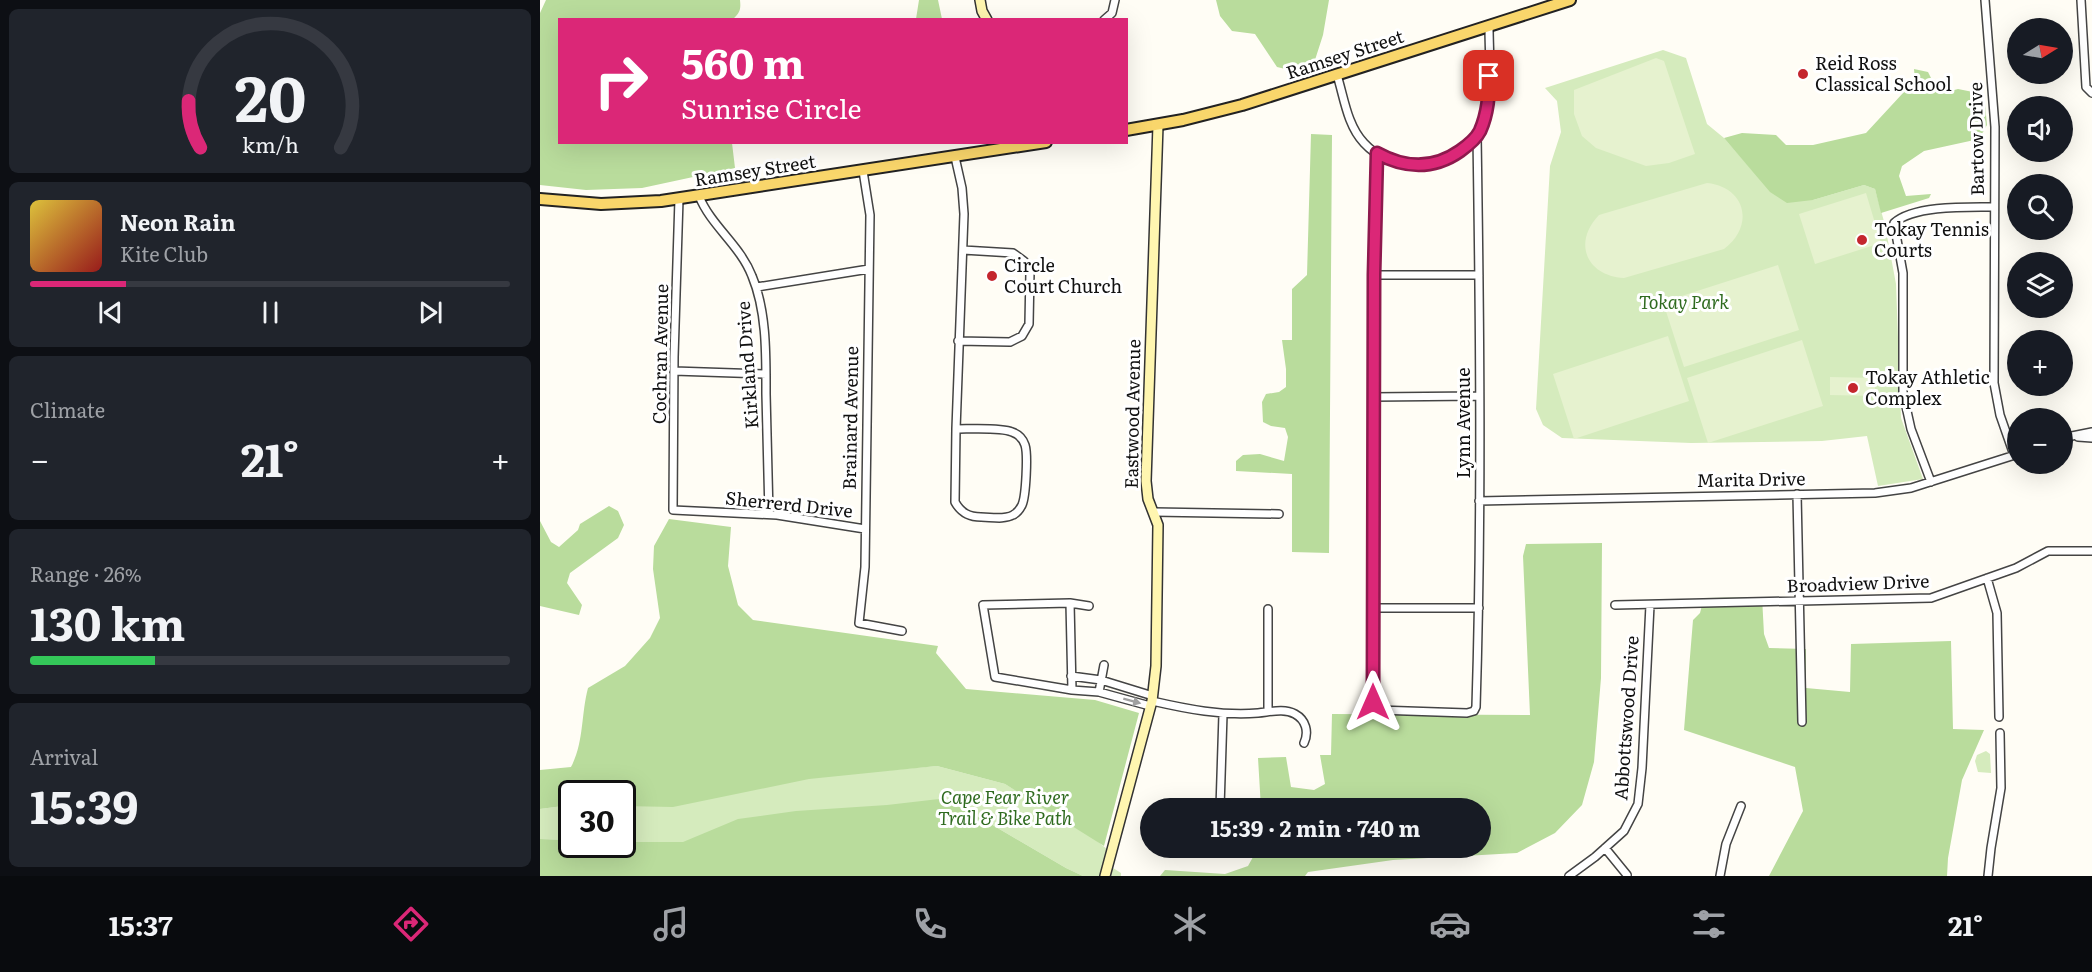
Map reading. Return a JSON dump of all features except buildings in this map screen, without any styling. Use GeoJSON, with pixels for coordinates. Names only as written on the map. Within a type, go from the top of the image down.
{"type":"FeatureCollection","features":[{"type":"Feature","properties":{"kind":"main road","name":"Ramsey Street"},"geometry":{"type":"LineString","coordinates":[[1128,130],[1242,105],[1489,26],[1554,2],[1570,0]]}},
{"type":"Feature","properties":{"kind":"main road","name":"Ramsey Street"},"geometry":{"type":"LineString","coordinates":[[540,199],[601,204],[679,199],[1034,144]]}},
{"type":"Feature","properties":{"kind":"street"},"geometry":{"type":"LineString","coordinates":[[980,0],[986,18]]}},
{"type":"Feature","properties":{"kind":"street"},"geometry":{"type":"LineString","coordinates":[[1106,18],[1112,13],[1115,0]]}},
{"type":"Feature","properties":{"kind":"street","name":"Bartow Drive"},"geometry":{"type":"LineString","coordinates":[[1985,0],[1995,127],[1994,383],[2000,415],[2007,432]]}},
{"type":"Feature","properties":{"kind":"street"},"geometry":{"type":"LineString","coordinates":[[2081,0],[2086,87],[2092,93]]}},
{"type":"Feature","properties":{"kind":"street"},"geometry":{"type":"LineString","coordinates":[[1337,75],[1352,125],[1362,141],[1377,153],[1406,164],[1428,164],[1450,157],[1477,136],[1484,119],[1488,101],[1489,26]]}},
{"type":"Feature","properties":{"kind":"street","name":"Eastwood Avenue"},"geometry":{"type":"LineString","coordinates":[[1105,876],[1151,701],[1156,666],[1158,525],[1148,500],[1146,481],[1158,125]]}},
{"type":"Feature","properties":{"kind":"street","name":"Lynn Avenue"},"geometry":{"type":"LineString","coordinates":[[1372,608],[1373,702],[1376,710],[1467,713],[1476,709],[1479,608],[1477,136]]}},
{"type":"Feature","properties":{"kind":"street"},"geometry":{"type":"LineString","coordinates":[[1377,153],[1372,608],[1479,608]]}},
{"type":"Feature","properties":{"kind":"street"},"geometry":{"type":"LineString","coordinates":[[955,157],[964,201],[958,341],[955,502],[963,513],[971,517],[1004,518],[1013,515],[1020,509],[1023,501],[1026,449],[1023,441],[1016,434],[1008,431],[957,429]]}},
{"type":"Feature","properties":{"kind":"street","name":"Brainard Avenue"},"geometry":{"type":"LineString","coordinates":[[863,171],[870,215],[865,567],[859,623],[902,632]]}},
{"type":"Feature","properties":{"kind":"street","name":"Kirkland Drive"},"geometry":{"type":"LineString","coordinates":[[699,196],[708,216],[739,250],[757,287],[762,315],[766,374],[769,514]]}},
{"type":"Feature","properties":{"kind":"street","name":"Cochran Avenue"},"geometry":{"type":"LineString","coordinates":[[673,510],[679,199]]}},
{"type":"Feature","properties":{"kind":"street"},"geometry":{"type":"LineString","coordinates":[[1931,482],[1911,429],[1903,393],[1903,273],[1894,223],[1900,218],[1940,208],[1994,207]]}},
{"type":"Feature","properties":{"kind":"street"},"geometry":{"type":"LineString","coordinates":[[958,341],[1010,342],[1022,336],[1029,324],[1030,272],[1024,261],[1013,253],[963,250]]}},
{"type":"Feature","properties":{"kind":"street"},"geometry":{"type":"LineString","coordinates":[[757,287],[869,269]]}},
{"type":"Feature","properties":{"kind":"street"},"geometry":{"type":"LineString","coordinates":[[1374,275],[1479,275]]}},
{"type":"Feature","properties":{"kind":"street"},"geometry":{"type":"LineString","coordinates":[[675,371],[766,374]]}},
{"type":"Feature","properties":{"kind":"street"},"geometry":{"type":"LineString","coordinates":[[1373,397],[1479,396]]}},
{"type":"Feature","properties":{"kind":"street"},"geometry":{"type":"LineString","coordinates":[[2073,436],[2092,432]]}},
{"type":"Feature","properties":{"kind":"street"},"geometry":{"type":"LineString","coordinates":[[2073,436],[2092,438]]}},
{"type":"Feature","properties":{"kind":"street","name":"Marita Drive"},"geometry":{"type":"LineString","coordinates":[[1479,501],[1875,493],[1911,488],[2007,457]]}},
{"type":"Feature","properties":{"kind":"street"},"geometry":{"type":"LineString","coordinates":[[1797,494],[1802,722]]}},
{"type":"Feature","properties":{"kind":"street","name":"Sherrerd Drive"},"geometry":{"type":"LineString","coordinates":[[673,510],[769,514],[865,529]]}},
{"type":"Feature","properties":{"kind":"street"},"geometry":{"type":"LineString","coordinates":[[1154,512],[1279,514]]}},
{"type":"Feature","properties":{"kind":"street","name":"Broadview Drive"},"geometry":{"type":"LineString","coordinates":[[1615,605],[1931,598],[2016,568],[2048,551],[2092,551]]}},
{"type":"Feature","properties":{"kind":"street"},"geometry":{"type":"LineString","coordinates":[[1987,578],[1997,613],[1999,717]]}},
{"type":"Feature","properties":{"kind":"street"},"geometry":{"type":"LineString","coordinates":[[1070,603],[1072,690]]}},
{"type":"Feature","properties":{"kind":"street"},"geometry":{"type":"LineString","coordinates":[[1089,606],[1070,603],[983,605],[994,677],[1072,690],[1099,692],[1193,711],[1222,714],[1289,712],[1301,718],[1307,730],[1304,743]]}},
{"type":"Feature","properties":{"kind":"street","name":"Abbottswood Drive"},"geometry":{"type":"LineString","coordinates":[[1569,876],[1605,848],[1628,825],[1638,804],[1642,768],[1650,605]]}},
{"type":"Feature","properties":{"kind":"street"},"geometry":{"type":"LineString","coordinates":[[1268,609],[1269,711]]}},
{"type":"Feature","properties":{"kind":"street"},"geometry":{"type":"LineString","coordinates":[[1099,692],[1104,665]]}},
{"type":"Feature","properties":{"kind":"street"},"geometry":{"type":"LineString","coordinates":[[1071,676],[1101,680],[1151,701]]}},
{"type":"Feature","properties":{"kind":"street"},"geometry":{"type":"LineString","coordinates":[[1220,798],[1222,714]]}},
{"type":"Feature","properties":{"kind":"street"},"geometry":{"type":"LineString","coordinates":[[1988,876],[1990,849],[2001,788],[2000,733]]}},
{"type":"Feature","properties":{"kind":"street"},"geometry":{"type":"LineString","coordinates":[[1720,876],[1726,844],[1741,806]]}},
{"type":"Feature","properties":{"kind":"street"},"geometry":{"type":"LineString","coordinates":[[1605,848],[1627,875]]}},
{"type":"Feature","properties":{"kind":"green space"},"geometry":{"type":"Polygon","coordinates":[[[546,0],[740,0],[740,11],[734,18],[558,18],[558,144],[732,144],[735,168],[642,188],[586,190],[540,185],[540,13],[546,0]]]}},
{"type":"Feature","properties":{"kind":"green space"},"geometry":{"type":"Polygon","coordinates":[[[919,0],[938,0],[942,18],[916,18],[919,0]]]}},
{"type":"Feature","properties":{"kind":"green space"},"geometry":{"type":"Polygon","coordinates":[[[1216,0],[1329,0],[1323,35],[1314,63],[1298,72],[1277,67],[1255,34],[1232,31],[1220,16],[1216,0]]]}},
{"type":"Feature","properties":{"kind":"green space","name":"Tokay Park"},"geometry":{"type":"Polygon","coordinates":[[[1663,50],[1686,58],[1707,124],[1724,138],[1752,170],[1813,200],[1864,185],[1875,189],[1885,225],[1896,284],[1901,418],[1923,479],[1878,486],[1867,436],[1822,441],[1691,443],[1562,438],[1543,425],[1536,409],[1550,166],[1561,132],[1557,101],[1545,88],[1663,50]]]}},
{"type":"Feature","properties":{"kind":"green space"},"geometry":{"type":"Polygon","coordinates":[[[1656,58],[1664,61],[1695,154],[1669,163],[1646,166],[1596,148],[1582,136],[1574,114],[1574,90],[1656,58]]]}},
{"type":"Feature","properties":{"kind":"green space"},"geometry":{"type":"Polygon","coordinates":[[[1914,69],[1928,72],[1939,94],[1958,89],[1973,92],[1985,104],[1987,125],[1979,139],[1924,151],[1902,166],[1899,176],[1906,196],[1931,194],[1929,198],[1881,213],[1875,189],[1864,185],[1813,200],[1787,203],[1770,192],[1724,138],[1742,133],[1776,135],[1786,145],[1813,145],[1866,133],[1915,80],[1914,69]]]}},
{"type":"Feature","properties":{"kind":"green space"},"geometry":{"type":"Polygon","coordinates":[[[1311,134],[1332,135],[1329,553],[1292,552],[1292,474],[1236,471],[1236,461],[1243,455],[1260,454],[1284,461],[1288,437],[1285,428],[1263,422],[1262,402],[1266,394],[1279,392],[1286,387],[1282,340],[1292,340],[1292,289],[1307,275],[1311,134]]]}},
{"type":"Feature","properties":{"kind":"green space"},"geometry":{"type":"Polygon","coordinates":[[[1707,183],[1720,186],[1730,192],[1738,200],[1742,209],[1743,219],[1740,230],[1734,240],[1724,249],[1624,278],[1611,276],[1593,265],[1585,247],[1586,236],[1599,215],[1707,183]]]}},
{"type":"Feature","properties":{"kind":"green space"},"geometry":{"type":"Polygon","coordinates":[[[1866,193],[1881,243],[1815,264],[1799,214],[1866,193]]]}},
{"type":"Feature","properties":{"kind":"green space"},"geometry":{"type":"Polygon","coordinates":[[[1778,265],[1799,330],[1684,367],[1663,302],[1778,265]]]}},
{"type":"Feature","properties":{"kind":"green space"},"geometry":{"type":"Polygon","coordinates":[[[1668,336],[1689,401],[1574,439],[1553,374],[1668,336]]]}},
{"type":"Feature","properties":{"kind":"green space"},"geometry":{"type":"Polygon","coordinates":[[[1802,340],[1823,406],[1708,443],[1687,378],[1802,340]]]}},
{"type":"Feature","properties":{"kind":"green space","name":"Tokay Athletic Complex"},"geometry":{"type":"Polygon","coordinates":[[[1830,377],[1875,378],[1875,396],[1830,395],[1830,377]]]}},
{"type":"Feature","properties":{"kind":"green space"},"geometry":{"type":"Polygon","coordinates":[[[609,506],[618,511],[624,525],[618,538],[570,573],[567,583],[582,605],[579,615],[540,606],[540,521],[551,542],[559,547],[578,530],[580,524],[609,506]]]}},
{"type":"Feature","properties":{"kind":"green space"},"geometry":{"type":"Polygon","coordinates":[[[669,519],[731,527],[728,566],[738,605],[753,620],[938,646],[936,653],[966,689],[1095,700],[1139,713],[1104,846],[1005,784],[937,766],[809,779],[673,807],[636,806],[636,780],[558,780],[558,807],[540,809],[540,770],[571,767],[578,748],[588,688],[625,666],[650,638],[660,618],[653,569],[654,546],[669,519]]]}},
{"type":"Feature","properties":{"kind":"green space"},"geometry":{"type":"Polygon","coordinates":[[[1602,543],[1601,678],[1594,762],[1582,805],[1555,833],[1517,853],[1491,854],[1491,798],[1260,798],[1258,758],[1286,757],[1291,787],[1314,790],[1325,784],[1320,755],[1331,755],[1332,714],[1530,715],[1523,556],[1526,544],[1602,543]]]}},
{"type":"Feature","properties":{"kind":"green space"},"geometry":{"type":"Polygon","coordinates":[[[1762,597],[1764,634],[1769,648],[1806,649],[1806,688],[1850,692],[1851,644],[1951,641],[1953,729],[1984,730],[1962,780],[1947,876],[1769,876],[1803,811],[1795,767],[1684,730],[1693,620],[1700,613],[1704,598],[1762,597]]]}},
{"type":"Feature","properties":{"kind":"green space"},"geometry":{"type":"Polygon","coordinates":[[[1986,751],[1990,754],[1991,773],[1978,772],[1975,761],[1977,755],[1986,751]]]}},
{"type":"Feature","properties":{"kind":"green space","name":"Cape Fear River Trail & Bike Path"},"geometry":{"type":"Polygon","coordinates":[[[937,766],[1005,784],[1096,840],[1114,855],[1113,868],[1121,873],[1121,876],[1083,876],[967,810],[939,799],[759,874],[636,847],[636,793],[937,766]]]}},
{"type":"Feature","properties":{"kind":"green space"},"geometry":{"type":"Polygon","coordinates":[[[939,799],[967,810],[1083,876],[540,876],[540,839],[558,840],[558,858],[636,858],[636,842],[683,842],[738,819],[796,811],[939,799]]]}},
{"type":"Feature","properties":{"kind":"green space"},"geometry":{"type":"Polygon","coordinates":[[[558,807],[558,840],[540,839],[540,809],[558,807]]]}},
{"type":"Feature","properties":{"kind":"green space"},"geometry":{"type":"Polygon","coordinates":[[[1252,858],[1428,858],[1393,860],[1308,872],[1305,876],[1160,876],[1165,870],[1225,874],[1248,866],[1252,858]]]}},
{"type":"Feature","properties":{"kind":"place","name":"Reid Ross Classical School"},"geometry":{"type":"Point","coordinates":[1803,74]}},
{"type":"Feature","properties":{"kind":"place","name":"Tokay Tennis Courts"},"geometry":{"type":"Point","coordinates":[1862,240]}},
{"type":"Feature","properties":{"kind":"place","name":"Circle Court Church"},"geometry":{"type":"Point","coordinates":[992,276]}},
{"type":"Feature","properties":{"kind":"place","name":"Tokay Athletic Complex"},"geometry":{"type":"Point","coordinates":[1853,388]}},
{"type":"Feature","properties":{"kind":"route"},"geometry":{"type":"LineString","coordinates":[[1373,702],[1374,275],[1377,153],[1397,162],[1415,165],[1437,162],[1458,153],[1477,136],[1486,110],[1489,76]]}}]}
